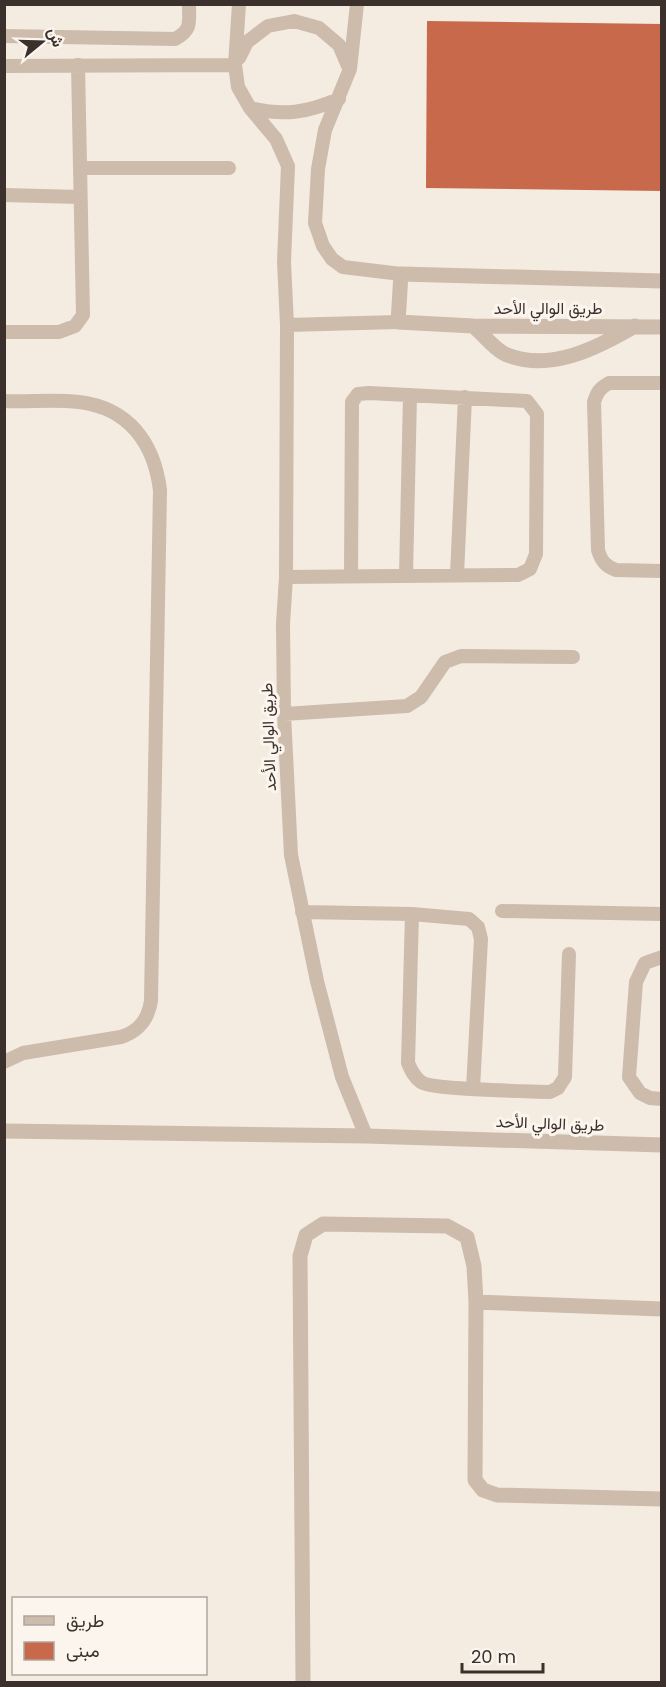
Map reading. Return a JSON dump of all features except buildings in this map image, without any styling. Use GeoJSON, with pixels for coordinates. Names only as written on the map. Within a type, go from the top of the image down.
{"type":"FeatureCollection","features":[{"type":"Feature","properties":{"kind":"street","name":"طريق الوالي الأحد"},"geometry":{"type":"LineString","coordinates":[[401,274],[662,281]]}},
{"type":"Feature","properties":{"kind":"street"},"geometry":{"type":"LineString","coordinates":[[398,322],[401,274]]}},
{"type":"Feature","properties":{"kind":"street","name":"طريق الوالي الأحد"},"geometry":{"type":"LineString","coordinates":[[398,322],[473,326],[662,327]]}},
{"type":"Feature","properties":{"kind":"street"},"geometry":{"type":"LineString","coordinates":[[473,326],[504,353],[527,359],[561,359],[583,352],[635,326]]}},
{"type":"Feature","properties":{"kind":"street","name":"طريق الوالي الأحد"},"geometry":{"type":"LineString","coordinates":[[4,1131],[366,1136],[662,1144]]}},
{"type":"Feature","properties":{"kind":"street"},"geometry":{"type":"LineString","coordinates":[[303,1683],[300,1256],[306,1235],[322,1224],[447,1226],[467,1237],[474,1266],[476,1302],[475,1480],[483,1490],[498,1495],[662,1500]]}},
{"type":"Feature","properties":{"kind":"street"},"geometry":{"type":"LineString","coordinates":[[476,1302],[662,1309]]}},
{"type":"Feature","properties":{"kind":"lane"},"geometry":{"type":"LineString","coordinates":[[4,36],[175,39],[185,33],[189,25],[189,4]]}},
{"type":"Feature","properties":{"kind":"lane"},"geometry":{"type":"LineString","coordinates":[[239,4],[235,65],[238,87],[250,108],[272,113],[295,113],[318,108],[339,99]]}},
{"type":"Feature","properties":{"kind":"lane"},"geometry":{"type":"LineString","coordinates":[[357,4],[350,69],[325,129],[318,169],[315,223],[323,246],[332,259],[343,267],[401,274]]}},
{"type":"Feature","properties":{"kind":"lane"},"geometry":{"type":"LineString","coordinates":[[235,65],[247,42],[268,26],[294,21],[319,28],[339,45],[350,69]]}},
{"type":"Feature","properties":{"kind":"lane"},"geometry":{"type":"LineString","coordinates":[[4,332],[59,332],[75,326],[83,315],[78,65]]}},
{"type":"Feature","properties":{"kind":"lane"},"geometry":{"type":"LineString","coordinates":[[4,66],[235,65]]}},
{"type":"Feature","properties":{"kind":"lane","name":"طريق الوالي الأحد"},"geometry":{"type":"LineString","coordinates":[[250,108],[276,140],[288,166],[284,262],[287,325],[286,578],[283,624],[291,855],[317,981],[342,1077],[366,1136]]}},
{"type":"Feature","properties":{"kind":"lane"},"geometry":{"type":"LineString","coordinates":[[81,168],[229,168]]}},
{"type":"Feature","properties":{"kind":"lane"},"geometry":{"type":"LineString","coordinates":[[4,195],[80,196]]}},
{"type":"Feature","properties":{"kind":"lane"},"geometry":{"type":"LineString","coordinates":[[287,325],[398,322]]}},
{"type":"Feature","properties":{"kind":"lane"},"geometry":{"type":"LineString","coordinates":[[662,383],[609,383],[596,393],[594,402],[600,558],[609,568],[616,570],[662,571]]}},
{"type":"Feature","properties":{"kind":"lane"},"geometry":{"type":"LineString","coordinates":[[286,578],[518,574],[530,569],[536,554],[537,414],[527,401],[358,394],[352,402],[351,576]]}},
{"type":"Feature","properties":{"kind":"lane"},"geometry":{"type":"LineString","coordinates":[[406,576],[410,395]]}},
{"type":"Feature","properties":{"kind":"lane"},"geometry":{"type":"LineString","coordinates":[[457,575],[465,397]]}},
{"type":"Feature","properties":{"kind":"lane"},"geometry":{"type":"LineString","coordinates":[[4,402],[78,402],[100,406],[119,416],[136,430],[149,448],[157,468],[160,490],[149,1011],[145,1021],[131,1034],[23,1053],[4,1062]]}},
{"type":"Feature","properties":{"kind":"lane"},"geometry":{"type":"LineString","coordinates":[[285,714],[407,706],[421,697],[445,663],[462,656],[573,657]]}},
{"type":"Feature","properties":{"kind":"lane"},"geometry":{"type":"LineString","coordinates":[[502,911],[662,914]]}},
{"type":"Feature","properties":{"kind":"lane"},"geometry":{"type":"LineString","coordinates":[[302,912],[412,914],[469,919],[478,927],[481,939],[473,1089]]}},
{"type":"Feature","properties":{"kind":"lane"},"geometry":{"type":"LineString","coordinates":[[412,914],[408,1063],[413,1074],[422,1083],[473,1089],[550,1092],[558,1088],[566,1077],[569,954]]}},
{"type":"Feature","properties":{"kind":"lane"},"geometry":{"type":"LineString","coordinates":[[662,957],[645,963],[636,982],[629,1077],[640,1093],[650,1098],[662,1099]]}}]}
